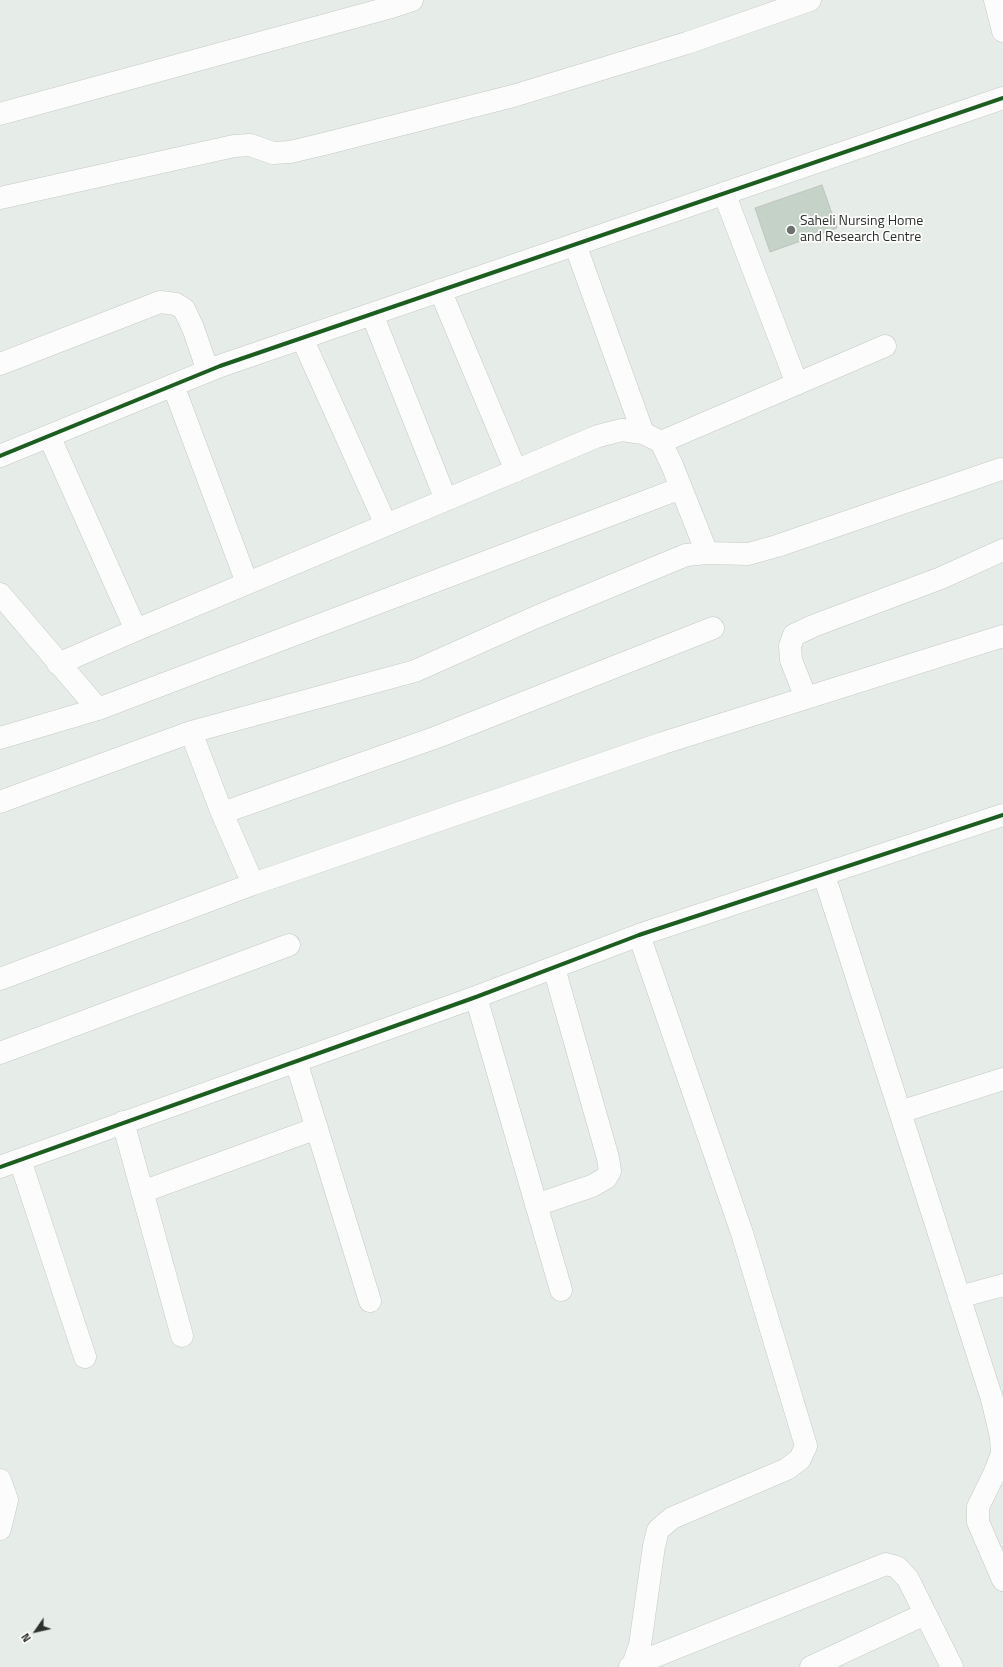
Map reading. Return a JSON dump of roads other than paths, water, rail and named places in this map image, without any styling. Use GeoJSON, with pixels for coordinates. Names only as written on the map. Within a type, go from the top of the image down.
{"type":"FeatureCollection","features":[{"type":"Feature","properties":{"kind":"street"},"geometry":{"type":"LineString","coordinates":[[0,114],[412,0]]}},
{"type":"Feature","properties":{"kind":"street"},"geometry":{"type":"LineString","coordinates":[[0,198],[234,146],[250,144],[273,153],[290,152],[324,144],[513,96],[687,43],[810,0]]}},
{"type":"Feature","properties":{"kind":"street"},"geometry":{"type":"LineString","coordinates":[[995,0],[1003,31]]}},
{"type":"Feature","properties":{"kind":"street"},"geometry":{"type":"LineString","coordinates":[[0,456],[208,371],[440,290],[1003,98]]}},
{"type":"Feature","properties":{"kind":"street"},"geometry":{"type":"LineString","coordinates":[[724,193],[797,384]]}},
{"type":"Feature","properties":{"kind":"street"},"geometry":{"type":"LineString","coordinates":[[575,244],[652,438],[672,465],[707,553]]}},
{"type":"Feature","properties":{"kind":"street"},"geometry":{"type":"LineString","coordinates":[[440,290],[516,470]]}},
{"type":"Feature","properties":{"kind":"street"},"geometry":{"type":"LineString","coordinates":[[0,364],[160,302],[176,304],[184,309],[193,328],[208,371]]}},
{"type":"Feature","properties":{"kind":"street"},"geometry":{"type":"LineString","coordinates":[[372,314],[446,500]]}},
{"type":"Feature","properties":{"kind":"street"},"geometry":{"type":"LineString","coordinates":[[302,338],[386,525]]}},
{"type":"Feature","properties":{"kind":"street"},"geometry":{"type":"LineString","coordinates":[[58,664],[598,436],[622,430],[652,438],[797,384],[885,346]]}},
{"type":"Feature","properties":{"kind":"street"},"geometry":{"type":"LineString","coordinates":[[173,385],[247,583]]}},
{"type":"Feature","properties":{"kind":"street"},"geometry":{"type":"LineString","coordinates":[[49,436],[136,630]]}},
{"type":"Feature","properties":{"kind":"street"},"geometry":{"type":"LineString","coordinates":[[0,802],[191,732],[415,671],[536,617],[686,555],[707,553],[748,554],[777,546],[1001,469]]}},
{"type":"Feature","properties":{"kind":"street"},"geometry":{"type":"LineString","coordinates":[[0,738],[98,709],[681,488]]}},
{"type":"Feature","properties":{"kind":"street"},"geometry":{"type":"LineString","coordinates":[[806,698],[792,660],[790,646],[794,634],[941,578],[1003,550]]}},
{"type":"Feature","properties":{"kind":"street"},"geometry":{"type":"LineString","coordinates":[[0,594],[58,664],[98,709]]}},
{"type":"Feature","properties":{"kind":"street"},"geometry":{"type":"LineString","coordinates":[[222,813],[437,737],[713,628]]}},
{"type":"Feature","properties":{"kind":"street"},"geometry":{"type":"LineString","coordinates":[[0,978],[253,884],[663,743],[1003,636]]}},
{"type":"Feature","properties":{"kind":"street"},"geometry":{"type":"LineString","coordinates":[[191,732],[222,813],[253,884]]}},
{"type":"Feature","properties":{"kind":"street"},"geometry":{"type":"LineString","coordinates":[[0,1167],[476,997],[639,935],[824,876],[1003,815]]}},
{"type":"Feature","properties":{"kind":"street"},"geometry":{"type":"LineString","coordinates":[[824,876],[992,1399],[1001,1437],[1002,1454],[978,1507],[978,1522],[1003,1580]]}},
{"type":"Feature","properties":{"kind":"street"},"geometry":{"type":"LineString","coordinates":[[631,1666],[640,1645],[654,1546],[658,1530],[672,1518],[788,1469],[800,1459],[806,1446],[742,1233],[639,935]]}},
{"type":"Feature","properties":{"kind":"street"},"geometry":{"type":"LineString","coordinates":[[0,1054],[289,945]]}},
{"type":"Feature","properties":{"kind":"street"},"geometry":{"type":"LineString","coordinates":[[536,1205],[592,1186],[606,1178],[610,1170],[608,1158],[554,968]]}},
{"type":"Feature","properties":{"kind":"street"},"geometry":{"type":"LineString","coordinates":[[476,997],[561,1290]]}},
{"type":"Feature","properties":{"kind":"street"},"geometry":{"type":"LineString","coordinates":[[296,1061],[370,1301]]}},
{"type":"Feature","properties":{"kind":"street"},"geometry":{"type":"LineString","coordinates":[[900,1112],[1003,1079]]}},
{"type":"Feature","properties":{"kind":"street"},"geometry":{"type":"LineString","coordinates":[[123,1122],[182,1336]]}},
{"type":"Feature","properties":{"kind":"street"},"geometry":{"type":"LineString","coordinates":[[142,1192],[317,1128]]}},
{"type":"Feature","properties":{"kind":"street"},"geometry":{"type":"LineString","coordinates":[[20,1160],[85,1357]]}},
{"type":"Feature","properties":{"kind":"street"},"geometry":{"type":"LineString","coordinates":[[959,1297],[1003,1285]]}},
{"type":"Feature","properties":{"kind":"street"},"geometry":{"type":"LineString","coordinates":[[0,1480],[7,1500],[0,1529]]}},
{"type":"Feature","properties":{"kind":"street"},"geometry":{"type":"LineString","coordinates":[[631,1666],[783,1606],[874,1567],[886,1564],[897,1567],[908,1578],[952,1667]]}},
{"type":"Feature","properties":{"kind":"street"},"geometry":{"type":"LineString","coordinates":[[811,1667],[925,1614]]}},
{"type":"Feature","properties":{"kind":"place","name":"Saheli Nursing Home and Research Centre"},"geometry":{"type":"Point","coordinates":[791,230]}}]}
